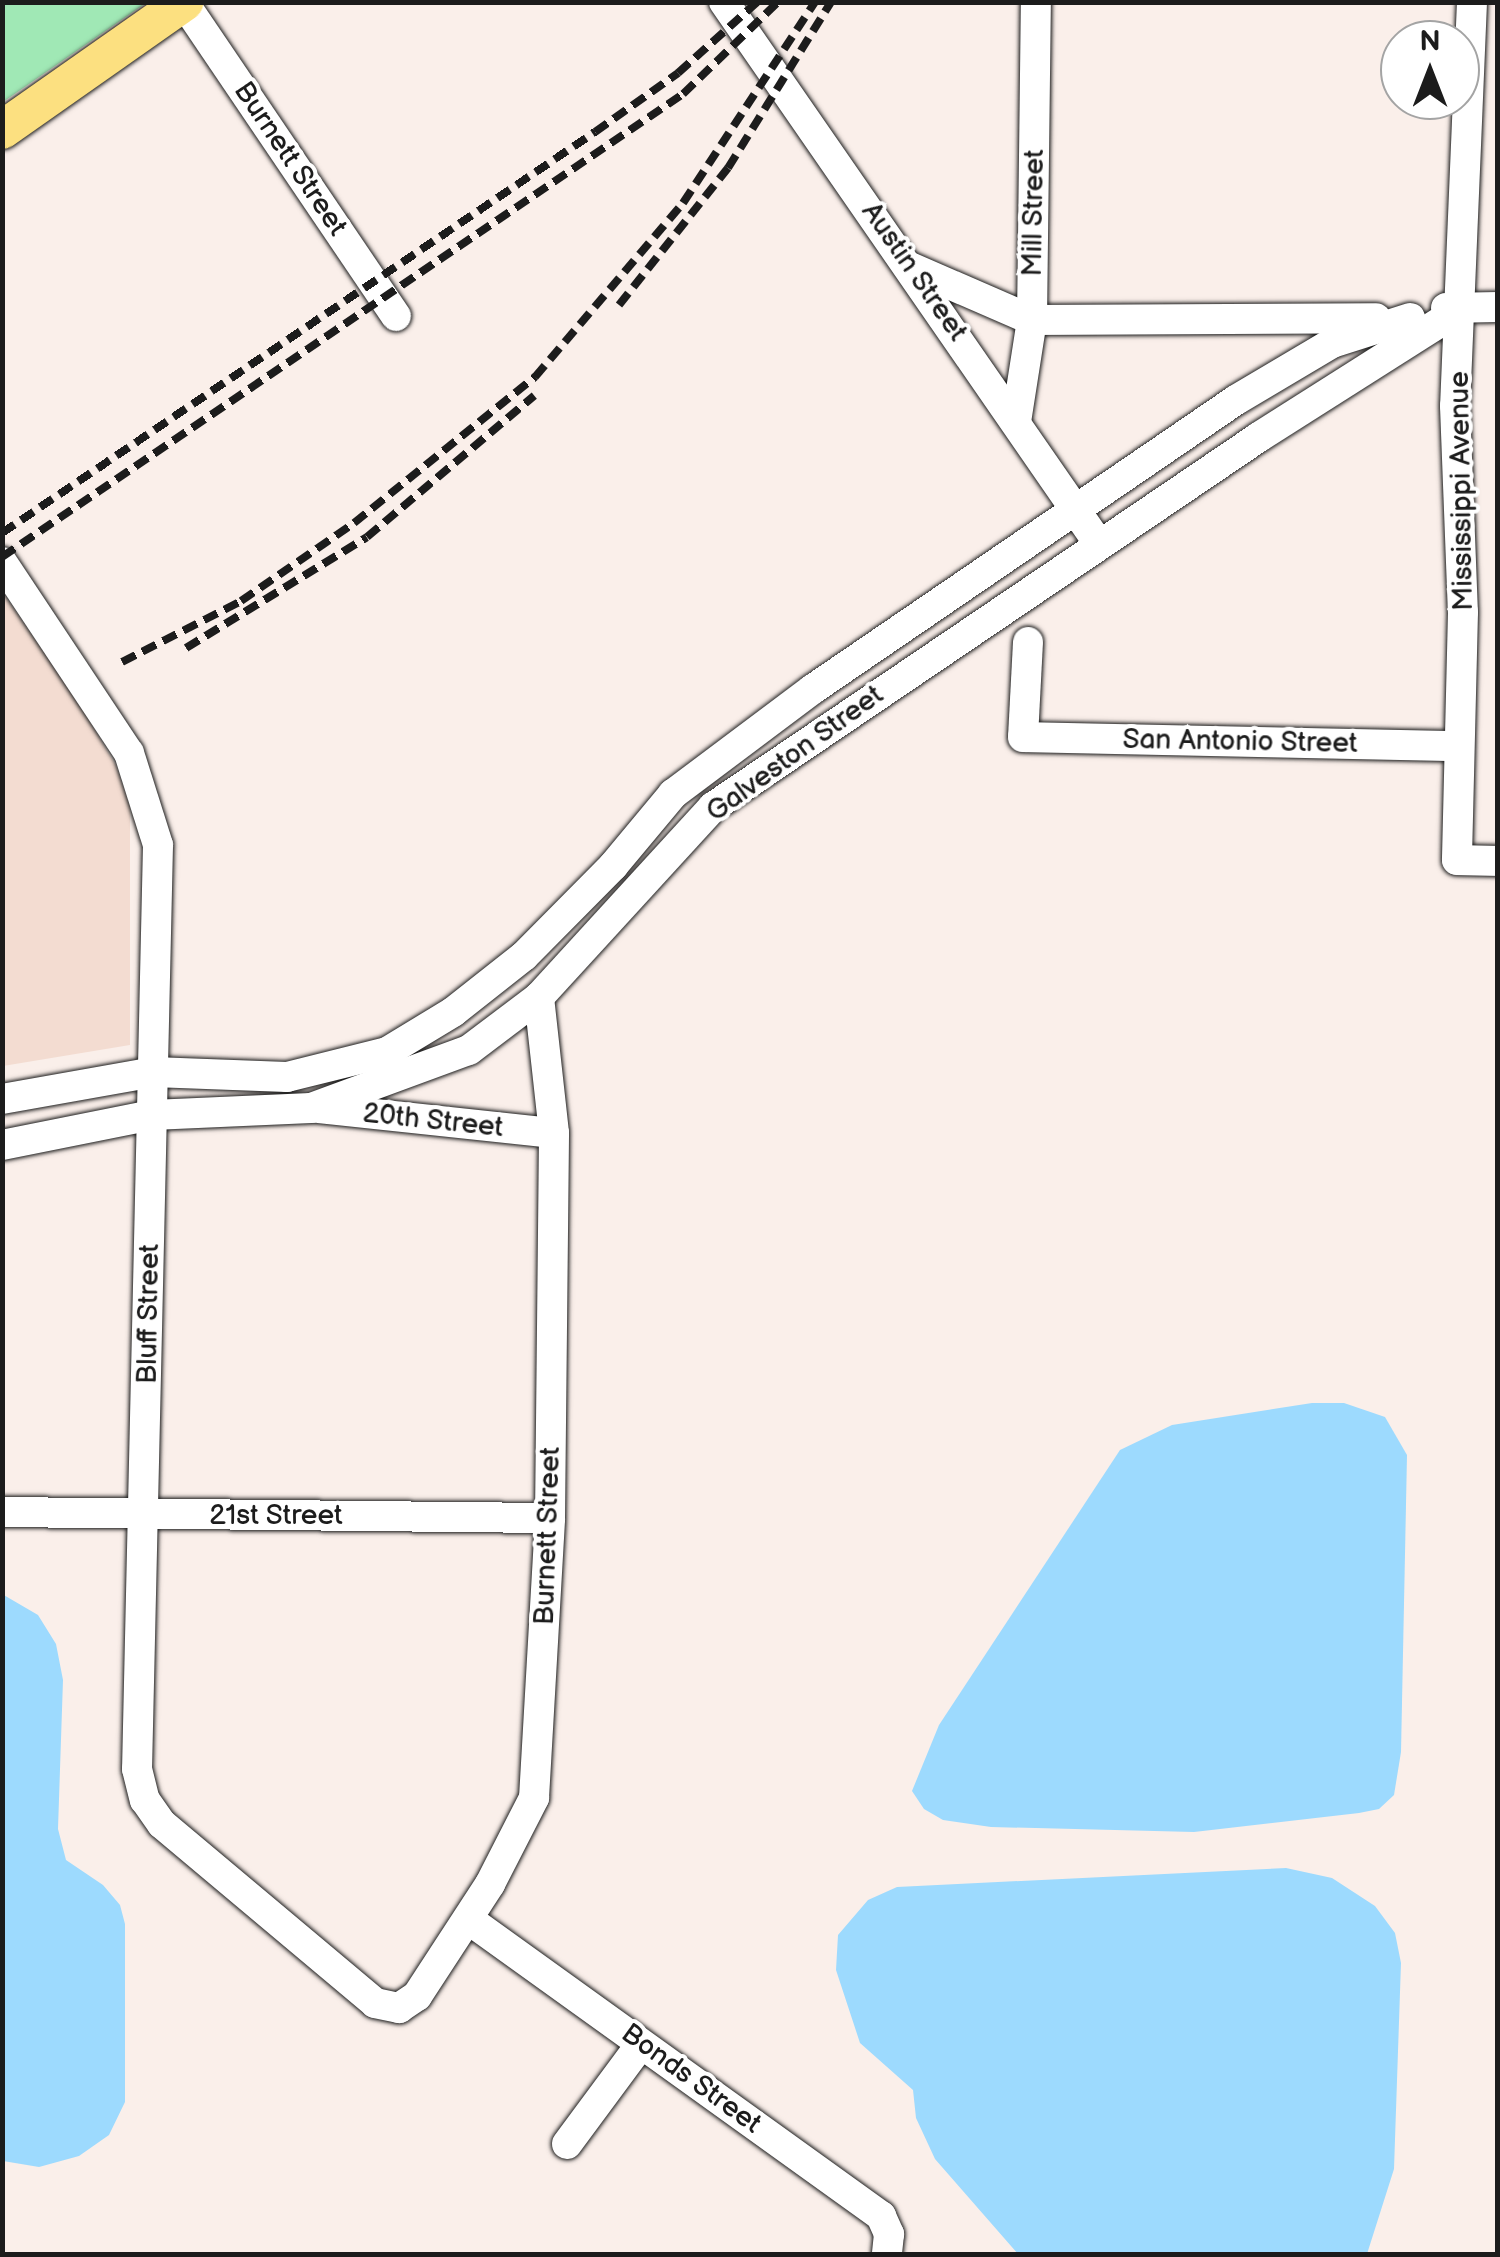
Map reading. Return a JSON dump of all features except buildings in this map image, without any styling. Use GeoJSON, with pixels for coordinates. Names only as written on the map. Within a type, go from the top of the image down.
{"type":"FeatureCollection","features":[{"type":"Feature","properties":{"kind":"main road"},"geometry":{"type":"LineString","coordinates":[[2,130],[184,2]]}},
{"type":"Feature","properties":{"kind":"street","name":"Burnett Street"},"geometry":{"type":"LineString","coordinates":[[184,2],[396,316]]}},
{"type":"Feature","properties":{"kind":"street","name":"Austin Street"},"geometry":{"type":"LineString","coordinates":[[724,2],[1098,544]]}},
{"type":"Feature","properties":{"kind":"street","name":"Mill Street"},"geometry":{"type":"LineString","coordinates":[[1016,422],[1032,320],[1036,2]]}},
{"type":"Feature","properties":{"kind":"street","name":"Mississippi Avenue"},"geometry":{"type":"LineString","coordinates":[[1472,2],[1455,406],[1463,612],[1456,746],[1456,860],[1498,861]]}},
{"type":"Feature","properties":{"kind":"street","name":"Galveston Street"},"geometry":{"type":"LineString","coordinates":[[910,267],[1032,320],[1410,318]]}},
{"type":"Feature","properties":{"kind":"street","name":"Galveston Street"},"geometry":{"type":"LineString","coordinates":[[2,1099],[153,1072],[287,1077],[404,1042],[524,956],[613,866],[673,794],[1072,508],[1332,342],[1410,318],[1498,306]]}},
{"type":"Feature","properties":{"kind":"street","name":"Galveston Street"},"geometry":{"type":"LineString","coordinates":[[2,1145],[152,1116],[311,1108],[470,1050],[539,997],[713,808],[1098,544],[1462,308]]}},
{"type":"Feature","properties":{"kind":"street","name":"Bluff Street"},"geometry":{"type":"LineString","coordinates":[[2,562],[129,752],[150,804],[158,845],[137,1769],[145,1800],[162,1824],[375,2003]]}},
{"type":"Feature","properties":{"kind":"street","name":"San Antonio Street"},"geometry":{"type":"LineString","coordinates":[[1028,642],[1024,737],[1456,746]]}},
{"type":"Feature","properties":{"kind":"street","name":"Burnett Street"},"geometry":{"type":"LineString","coordinates":[[375,2003],[399,2008],[418,1996],[523,1830],[534,1798],[550,1518],[554,1134],[539,997]]}},
{"type":"Feature","properties":{"kind":"street","name":"20th Street"},"geometry":{"type":"LineString","coordinates":[[311,1108],[554,1134]]}},
{"type":"Feature","properties":{"kind":"street","name":"21st Street"},"geometry":{"type":"LineString","coordinates":[[2,1512],[550,1518]]}},
{"type":"Feature","properties":{"kind":"street","name":"Bonds Street"},"geometry":{"type":"LineString","coordinates":[[468,1919],[881,2216],[889,2234],[887,2254]]}},
{"type":"Feature","properties":{"kind":"street"},"geometry":{"type":"LineString","coordinates":[[567,2144],[641,2044]]}},
{"type":"Feature","properties":{"kind":"shaded area"},"geometry":{"type":"Polygon","coordinates":[[[2,592],[78,702],[116,766],[130,807],[130,1045],[3,1066],[2,592]]]}},
{"type":"Feature","properties":{"kind":"green space"},"geometry":{"type":"Polygon","coordinates":[[[3,2],[146,2],[146,3],[3,102],[3,2]]]}},
{"type":"Feature","properties":{"kind":"water"},"geometry":{"type":"Polygon","coordinates":[[[1312,1403],[1344,1403],[1385,1417],[1407,1455],[1401,1752],[1394,1795],[1379,1809],[1359,1813],[1194,1832],[991,1827],[943,1820],[924,1809],[912,1791],[939,1725],[1120,1450],[1172,1425],[1312,1403]]]}},
{"type":"Feature","properties":{"kind":"water"},"geometry":{"type":"Polygon","coordinates":[[[2,1594],[38,1615],[56,1644],[63,1680],[58,1829],[66,1860],[103,1885],[120,1905],[125,1924],[125,2102],[109,2135],[79,2156],[39,2167],[3,2161],[2,1594]]]}},
{"type":"Feature","properties":{"kind":"water"},"geometry":{"type":"Polygon","coordinates":[[[1286,1868],[1332,1878],[1375,1906],[1395,1933],[1401,1963],[1394,2169],[1367,2254],[1018,2254],[935,2159],[916,2118],[913,2090],[860,2043],[836,1970],[838,1935],[868,1900],[897,1887],[1286,1868]]]}},
{"type":"Feature","properties":{"kind":"railway"},"geometry":{"type":"LineString","coordinates":[[2,533],[595,132],[678,73],[757,2]]}},
{"type":"Feature","properties":{"kind":"railway"},"geometry":{"type":"LineString","coordinates":[[2,557],[683,94],[778,2]]}},
{"type":"Feature","properties":{"kind":"railway"},"geometry":{"type":"LineString","coordinates":[[122,662],[241,601],[354,523],[535,377],[683,203],[815,2]]}},
{"type":"Feature","properties":{"kind":"railway"},"geometry":{"type":"LineString","coordinates":[[619,305],[728,168],[831,2]]}},
{"type":"Feature","properties":{"kind":"railway"},"geometry":{"type":"LineString","coordinates":[[186,648],[367,537],[534,396]]}}]}
